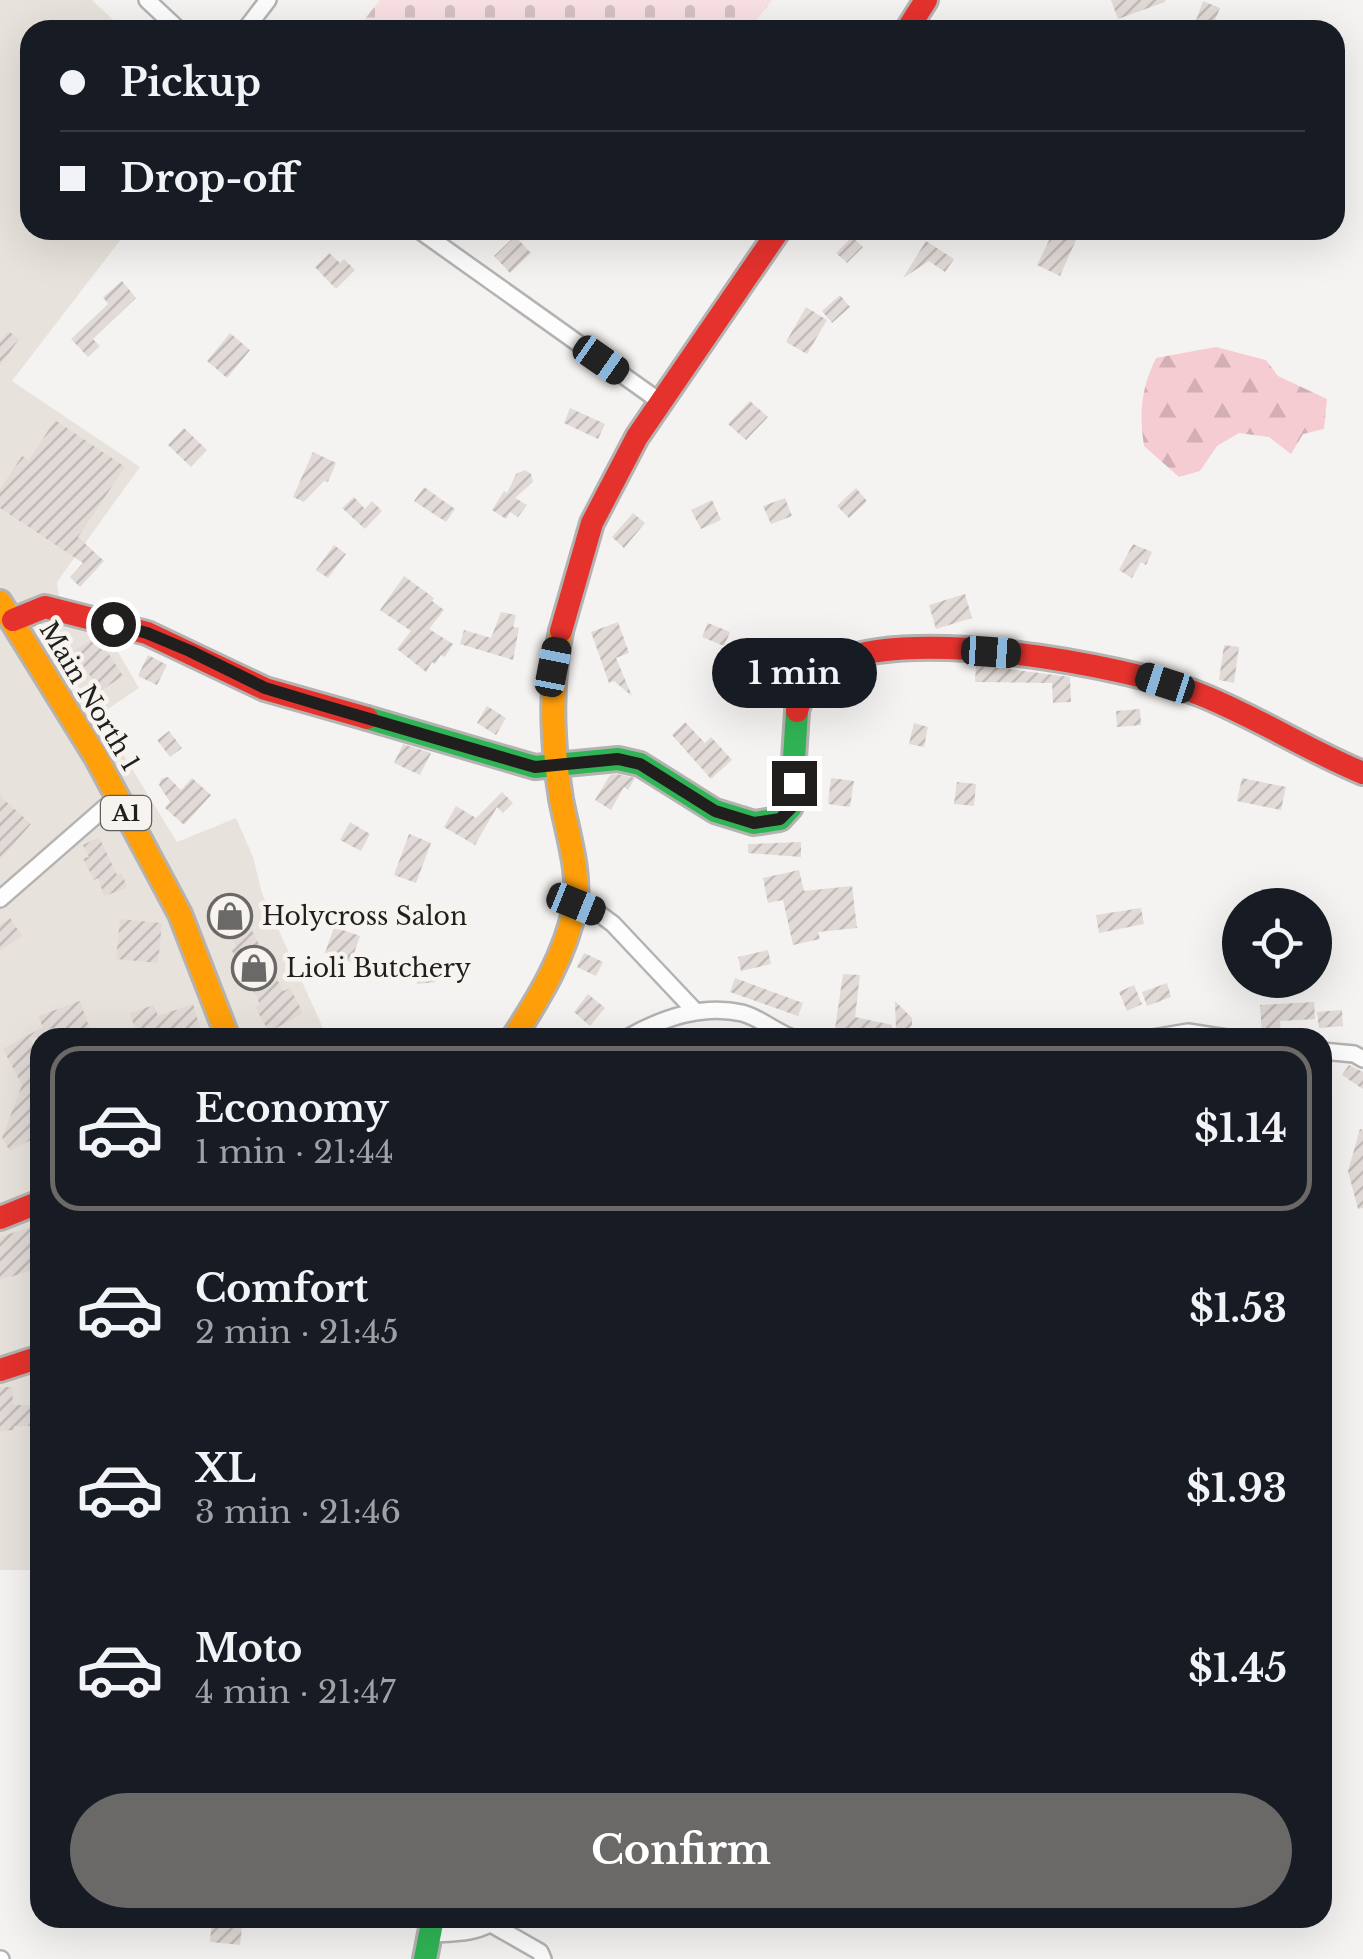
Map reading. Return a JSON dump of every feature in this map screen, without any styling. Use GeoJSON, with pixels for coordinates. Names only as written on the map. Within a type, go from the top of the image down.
{"type":"FeatureCollection","features":[{"type":"Feature","properties":{"kind":"street"},"geometry":{"type":"LineString","coordinates":[[147,0],[168,20]]}},
{"type":"Feature","properties":{"kind":"street"},"geometry":{"type":"LineString","coordinates":[[253,20],[268,0]]}},
{"type":"Feature","properties":{"kind":"street"},"geometry":{"type":"LineString","coordinates":[[433,240],[662,402]]}},
{"type":"Feature","properties":{"kind":"street"},"geometry":{"type":"LineString","coordinates":[[526,1028],[547,986],[576,904],[552,720],[553,667],[576,574],[600,506],[637,438],[772,240]]}},
{"type":"Feature","properties":{"kind":"street"},"geometry":{"type":"LineString","coordinates":[[7,611],[45,607],[130,628],[190,651],[265,688],[535,767],[618,759],[640,764],[715,811],[754,823],[780,819],[791,808],[802,692],[838,660],[862,653],[961,650],[1071,659],[1132,672],[1198,694],[1363,773]]}},
{"type":"Feature","properties":{"kind":"street","name":"Main North 1"},"geometry":{"type":"LineString","coordinates":[[7,611],[117,797],[180,914],[224,1028]]}},
{"type":"Feature","properties":{"kind":"street"},"geometry":{"type":"LineString","coordinates":[[0,899],[117,797]]}},
{"type":"Feature","properties":{"kind":"street"},"geometry":{"type":"LineString","coordinates":[[576,904],[597,912],[612,924],[696,1012]]}},
{"type":"Feature","properties":{"kind":"street"},"geometry":{"type":"LineString","coordinates":[[644,1028],[696,1012],[745,1014],[772,1028]]}},
{"type":"Feature","properties":{"kind":"street"},"geometry":{"type":"LineString","coordinates":[[1332,1051],[1363,1059]]}},
{"type":"Feature","properties":{"kind":"street"},"geometry":{"type":"LineString","coordinates":[[0,1218],[30,1206]]}},
{"type":"Feature","properties":{"kind":"street"},"geometry":{"type":"LineString","coordinates":[[0,1370],[30,1360]]}},
{"type":"Feature","properties":{"kind":"street"},"geometry":{"type":"LineString","coordinates":[[425,1959],[432,1928]]}},
{"type":"Feature","properties":{"kind":"street"},"geometry":{"type":"LineString","coordinates":[[443,1928],[465,1932],[476,1928]]}},
{"type":"Feature","properties":{"kind":"street"},"geometry":{"type":"LineString","coordinates":[[504,1928],[540,1952],[542,1959]]}},
{"type":"Feature","properties":{"kind":"shaded area"},"geometry":{"type":"Polygon","coordinates":[[[0,0],[92,0],[113,20],[20,20],[20,240],[120,240],[12,381],[140,467],[57,582],[59,596],[114,612],[111,640],[139,688],[99,715],[177,842],[236,818],[253,857],[262,893],[323,1028],[30,1028],[30,1570],[0,1570],[0,0]]]}},
{"type":"Feature","properties":{"kind":"green space"},"geometry":{"type":"Polygon","coordinates":[[[380,0],[772,0],[757,20],[364,20],[380,0]]]}},
{"type":"Feature","properties":{"kind":"green space"},"geometry":{"type":"Polygon","coordinates":[[[1216,347],[1266,360],[1278,376],[1327,399],[1324,429],[1303,434],[1291,454],[1269,437],[1239,433],[1217,446],[1200,471],[1179,477],[1144,446],[1142,412],[1147,380],[1156,358],[1216,347]]]}},
{"type":"Feature","properties":{"kind":"building"},"geometry":{"type":"Polygon","coordinates":[[[1111,0],[1165,0],[1165,2],[1118,19],[1111,0]]]}},
{"type":"Feature","properties":{"kind":"building"},"geometry":{"type":"Polygon","coordinates":[[[1203,1],[1220,8],[1215,20],[1196,20],[1203,1]]]}},
{"type":"Feature","properties":{"kind":"building"},"geometry":{"type":"Polygon","coordinates":[[[511,240],[519,240],[531,253],[510,273],[494,256],[511,240]]]}},
{"type":"Feature","properties":{"kind":"building"},"geometry":{"type":"Polygon","coordinates":[[[849,240],[863,247],[847,263],[836,253],[849,240]]]}},
{"type":"Feature","properties":{"kind":"building"},"geometry":{"type":"Polygon","coordinates":[[[1049,240],[1076,240],[1060,276],[1037,265],[1049,240]]]}},
{"type":"Feature","properties":{"kind":"building"},"geometry":{"type":"Polygon","coordinates":[[[926,241],[954,259],[945,272],[929,261],[903,278],[926,241]]]}},
{"type":"Feature","properties":{"kind":"building"},"geometry":{"type":"Polygon","coordinates":[[[329,253],[340,263],[344,259],[355,270],[336,289],[315,267],[329,253]]]}},
{"type":"Feature","properties":{"kind":"building"},"geometry":{"type":"Polygon","coordinates":[[[122,281],[136,298],[93,339],[100,346],[88,357],[71,339],[108,304],[103,297],[122,281]]]}},
{"type":"Feature","properties":{"kind":"building"},"geometry":{"type":"Polygon","coordinates":[[[840,295],[850,307],[832,323],[822,311],[840,295]]]}},
{"type":"Feature","properties":{"kind":"building"},"geometry":{"type":"Polygon","coordinates":[[[806,307],[827,320],[807,354],[786,342],[806,307]]]}},
{"type":"Feature","properties":{"kind":"building"},"geometry":{"type":"Polygon","coordinates":[[[8,331],[19,339],[0,366],[0,341],[8,331]]]}},
{"type":"Feature","properties":{"kind":"building"},"geometry":{"type":"Polygon","coordinates":[[[230,333],[250,350],[227,378],[207,361],[230,333]]]}},
{"type":"Feature","properties":{"kind":"building"},"geometry":{"type":"Polygon","coordinates":[[[750,401],[768,417],[746,440],[728,424],[750,401]]]}},
{"type":"Feature","properties":{"kind":"building"},"geometry":{"type":"Polygon","coordinates":[[[570,408],[605,424],[598,439],[564,423],[570,408]]]}},
{"type":"Feature","properties":{"kind":"building"},"geometry":{"type":"Polygon","coordinates":[[[55,420],[125,467],[78,537],[104,561],[80,587],[70,577],[83,563],[0,508],[0,489],[22,456],[29,460],[55,420]]]}},
{"type":"Feature","properties":{"kind":"building"},"geometry":{"type":"Polygon","coordinates":[[[184,428],[207,450],[191,467],[168,445],[184,428]]]}},
{"type":"Feature","properties":{"kind":"building"},"geometry":{"type":"Polygon","coordinates":[[[313,452],[336,463],[328,482],[324,481],[304,502],[293,497],[313,452]]]}},
{"type":"Feature","properties":{"kind":"building"},"geometry":{"type":"Polygon","coordinates":[[[525,470],[533,482],[515,498],[527,505],[518,517],[510,512],[506,519],[492,510],[504,491],[507,493],[516,474],[525,470]]]}},
{"type":"Feature","properties":{"kind":"building"},"geometry":{"type":"Polygon","coordinates":[[[424,487],[455,509],[446,522],[414,501],[424,487]]]}},
{"type":"Feature","properties":{"kind":"building"},"geometry":{"type":"Polygon","coordinates":[[[856,488],[867,501],[849,518],[837,506],[856,488]]]}},
{"type":"Feature","properties":{"kind":"building"},"geometry":{"type":"Polygon","coordinates":[[[354,497],[365,509],[372,501],[382,511],[365,529],[342,508],[354,497]]]}},
{"type":"Feature","properties":{"kind":"building"},"geometry":{"type":"Polygon","coordinates":[[[785,498],[792,516],[771,524],[763,506],[785,498]]]}},
{"type":"Feature","properties":{"kind":"building"},"geometry":{"type":"Polygon","coordinates":[[[712,500],[721,520],[701,529],[691,510],[712,500]]]}},
{"type":"Feature","properties":{"kind":"building"},"geometry":{"type":"Polygon","coordinates":[[[633,513],[645,523],[624,548],[612,537],[633,513]]]}},
{"type":"Feature","properties":{"kind":"building"},"geometry":{"type":"Polygon","coordinates":[[[1133,544],[1152,552],[1146,565],[1141,562],[1132,578],[1119,570],[1133,544]]]}},
{"type":"Feature","properties":{"kind":"building"},"geometry":{"type":"Polygon","coordinates":[[[334,545],[346,554],[328,578],[316,570],[334,545]]]}},
{"type":"Feature","properties":{"kind":"building"},"geometry":{"type":"Polygon","coordinates":[[[404,576],[444,610],[429,629],[453,644],[445,657],[441,655],[435,664],[432,662],[426,672],[397,649],[411,631],[380,610],[404,576]]]}},
{"type":"Feature","properties":{"kind":"building"},"geometry":{"type":"Polygon","coordinates":[[[965,594],[972,618],[936,629],[929,605],[965,594]]]}},
{"type":"Feature","properties":{"kind":"building"},"geometry":{"type":"Polygon","coordinates":[[[501,612],[516,615],[513,627],[519,628],[513,660],[460,644],[464,630],[491,638],[501,612]]]}},
{"type":"Feature","properties":{"kind":"building"},"geometry":{"type":"Polygon","coordinates":[[[618,622],[629,653],[616,658],[632,696],[614,681],[609,683],[591,632],[618,622]]]}},
{"type":"Feature","properties":{"kind":"building"},"geometry":{"type":"Polygon","coordinates":[[[708,623],[730,632],[724,646],[702,637],[708,623]]]}},
{"type":"Feature","properties":{"kind":"building"},"geometry":{"type":"Polygon","coordinates":[[[97,636],[123,676],[100,691],[74,651],[97,636]]]}},
{"type":"Feature","properties":{"kind":"building"},"geometry":{"type":"Polygon","coordinates":[[[1224,645],[1239,647],[1234,683],[1219,680],[1224,645]]]}},
{"type":"Feature","properties":{"kind":"building"},"geometry":{"type":"Polygon","coordinates":[[[148,655],[167,665],[157,685],[138,676],[148,655]]]}},
{"type":"Feature","properties":{"kind":"building"},"geometry":{"type":"Polygon","coordinates":[[[976,665],[1070,677],[1071,702],[1053,703],[1052,683],[975,682],[976,665]]]}},
{"type":"Feature","properties":{"kind":"building"},"geometry":{"type":"Polygon","coordinates":[[[487,706],[506,718],[496,735],[477,723],[487,706]]]}},
{"type":"Feature","properties":{"kind":"building"},"geometry":{"type":"Polygon","coordinates":[[[1140,709],[1141,725],[1117,727],[1116,711],[1140,709]]]}},
{"type":"Feature","properties":{"kind":"building"},"geometry":{"type":"Polygon","coordinates":[[[685,722],[705,743],[711,737],[732,760],[711,779],[672,735],[685,722]]]}},
{"type":"Feature","properties":{"kind":"building"},"geometry":{"type":"Polygon","coordinates":[[[914,723],[928,727],[924,747],[909,744],[914,723]]]}},
{"type":"Feature","properties":{"kind":"building"},"geometry":{"type":"Polygon","coordinates":[[[169,731],[182,748],[170,757],[157,740],[169,731]]]}},
{"type":"Feature","properties":{"kind":"building"},"geometry":{"type":"Polygon","coordinates":[[[403,744],[431,753],[420,775],[394,763],[403,744]]]}},
{"type":"Feature","properties":{"kind":"building"},"geometry":{"type":"Polygon","coordinates":[[[610,775],[635,778],[628,790],[624,787],[611,810],[595,800],[610,775]]]}},
{"type":"Feature","properties":{"kind":"building"},"geometry":{"type":"Polygon","coordinates":[[[168,777],[181,790],[192,778],[211,795],[184,825],[165,808],[170,802],[159,785],[161,779],[168,777]]]}},
{"type":"Feature","properties":{"kind":"building"},"geometry":{"type":"Polygon","coordinates":[[[831,778],[854,781],[850,807],[828,804],[831,778]]]}},
{"type":"Feature","properties":{"kind":"building"},"geometry":{"type":"Polygon","coordinates":[[[1242,778],[1286,787],[1281,810],[1237,801],[1242,778]]]}},
{"type":"Feature","properties":{"kind":"building"},"geometry":{"type":"Polygon","coordinates":[[[957,782],[976,784],[974,806],[954,804],[957,782]]]}},
{"type":"Feature","properties":{"kind":"building"},"geometry":{"type":"Polygon","coordinates":[[[502,792],[513,803],[503,813],[497,807],[475,845],[444,827],[456,806],[476,818],[502,792]]]}},
{"type":"Feature","properties":{"kind":"building"},"geometry":{"type":"Polygon","coordinates":[[[0,796],[31,824],[0,860],[0,796]]]}},
{"type":"Feature","properties":{"kind":"building"},"geometry":{"type":"Polygon","coordinates":[[[350,822],[370,834],[361,851],[340,840],[350,822]]]}},
{"type":"Feature","properties":{"kind":"building"},"geometry":{"type":"Polygon","coordinates":[[[409,834],[431,843],[416,883],[394,875],[409,834]]]}},
{"type":"Feature","properties":{"kind":"building"},"geometry":{"type":"Polygon","coordinates":[[[99,837],[127,888],[104,896],[98,878],[94,880],[83,858],[89,857],[83,845],[99,837]]]}},
{"type":"Feature","properties":{"kind":"building"},"geometry":{"type":"Polygon","coordinates":[[[801,842],[801,857],[748,853],[748,844],[801,842]]]}},
{"type":"Feature","properties":{"kind":"building"},"geometry":{"type":"Polygon","coordinates":[[[799,870],[804,891],[852,886],[857,928],[818,932],[820,939],[793,945],[783,900],[768,903],[763,878],[799,870]]]}},
{"type":"Feature","properties":{"kind":"building"},"geometry":{"type":"Polygon","coordinates":[[[246,898],[252,911],[244,915],[283,991],[290,988],[303,1013],[276,1028],[267,1028],[255,1007],[260,1004],[231,949],[236,947],[218,912],[246,898]]]}},
{"type":"Feature","properties":{"kind":"building"},"geometry":{"type":"Polygon","coordinates":[[[1141,908],[1144,924],[1099,933],[1096,915],[1141,908]]]}},
{"type":"Feature","properties":{"kind":"building"},"geometry":{"type":"Polygon","coordinates":[[[10,918],[22,936],[0,951],[0,925],[10,918]]]}},
{"type":"Feature","properties":{"kind":"building"},"geometry":{"type":"Polygon","coordinates":[[[120,919],[162,923],[158,963],[116,959],[120,919]]]}},
{"type":"Feature","properties":{"kind":"building"},"geometry":{"type":"Polygon","coordinates":[[[334,927],[360,936],[351,962],[325,953],[334,927]]]}},
{"type":"Feature","properties":{"kind":"building"},"geometry":{"type":"Polygon","coordinates":[[[768,950],[771,964],[741,971],[738,957],[768,950]]]}},
{"type":"Feature","properties":{"kind":"building"},"geometry":{"type":"Polygon","coordinates":[[[584,953],[603,962],[596,976],[577,967],[584,953]]]}},
{"type":"Feature","properties":{"kind":"building"},"geometry":{"type":"Polygon","coordinates":[[[434,960],[436,982],[417,984],[415,970],[421,962],[434,960]]]}},
{"type":"Feature","properties":{"kind":"building"},"geometry":{"type":"Polygon","coordinates":[[[843,974],[860,975],[855,1017],[892,1025],[891,1028],[835,1028],[843,974]]]}},
{"type":"Feature","properties":{"kind":"building"},"geometry":{"type":"Polygon","coordinates":[[[735,978],[803,1003],[798,1016],[730,992],[735,978]]]}},
{"type":"Feature","properties":{"kind":"building"},"geometry":{"type":"Polygon","coordinates":[[[1167,983],[1171,997],[1147,1006],[1142,992],[1167,983]]]}},
{"type":"Feature","properties":{"kind":"building"},"geometry":{"type":"Polygon","coordinates":[[[1134,985],[1142,1004],[1127,1011],[1119,992],[1134,985]]]}},
{"type":"Feature","properties":{"kind":"building"},"geometry":{"type":"Polygon","coordinates":[[[588,994],[605,1008],[590,1026],[574,1012],[588,994]]]}},
{"type":"Feature","properties":{"kind":"building"},"geometry":{"type":"Polygon","coordinates":[[[80,1001],[89,1028],[41,1028],[38,1016],[80,1001]]]}},
{"type":"Feature","properties":{"kind":"building"},"geometry":{"type":"Polygon","coordinates":[[[895,1001],[912,1018],[910,1028],[896,1028],[895,1001]]]}},
{"type":"Feature","properties":{"kind":"building"},"geometry":{"type":"Polygon","coordinates":[[[1314,1002],[1315,1019],[1280,1021],[1281,1028],[1262,1028],[1260,1005],[1314,1002]]]}},
{"type":"Feature","properties":{"kind":"building"},"geometry":{"type":"Polygon","coordinates":[[[193,1004],[200,1028],[135,1028],[130,1013],[154,1005],[158,1016],[193,1004]]]}},
{"type":"Feature","properties":{"kind":"building"},"geometry":{"type":"Polygon","coordinates":[[[1342,1010],[1343,1026],[1319,1028],[1317,1012],[1342,1010]]]}},
{"type":"Feature","properties":{"kind":"building"},"geometry":{"type":"Polygon","coordinates":[[[30,1034],[30,1140],[10,1151],[2,1138],[22,1085],[3,1049],[30,1034]]]}},
{"type":"Feature","properties":{"kind":"building"},"geometry":{"type":"Polygon","coordinates":[[[1349,1065],[1363,1072],[1363,1089],[1342,1075],[1349,1065]]]}},
{"type":"Feature","properties":{"kind":"building"},"geometry":{"type":"Polygon","coordinates":[[[1360,1129],[1363,1208],[1358,1209],[1348,1171],[1360,1129]]]}},
{"type":"Feature","properties":{"kind":"building"},"geometry":{"type":"Polygon","coordinates":[[[30,1227],[30,1271],[0,1280],[0,1237],[30,1227]]]}},
{"type":"Feature","properties":{"kind":"building"},"geometry":{"type":"Polygon","coordinates":[[[0,1387],[12,1387],[13,1405],[30,1405],[30,1426],[0,1431],[0,1387]]]}},
{"type":"Feature","properties":{"kind":"building"},"geometry":{"type":"Polygon","coordinates":[[[211,1928],[242,1928],[240,1945],[210,1942],[211,1928]]]}},
{"type":"Feature","properties":{"kind":"traffic: fast"},"geometry":{"type":"LineString","coordinates":[[367,718],[535,767],[618,759],[640,764],[715,811],[754,823],[780,819],[791,807],[797,711]]}},
{"type":"Feature","properties":{"kind":"traffic: fast"},"geometry":{"type":"LineString","coordinates":[[425,1959],[431,1928]]}},
{"type":"Feature","properties":{"kind":"traffic: slow"},"geometry":{"type":"LineString","coordinates":[[0,602],[96,757],[180,914],[224,1028]]}},
{"type":"Feature","properties":{"kind":"traffic: slow"},"geometry":{"type":"LineString","coordinates":[[519,1028],[558,958],[575,906],[575,867],[561,799],[554,736],[553,694],[561,631]]}},
{"type":"Feature","properties":{"kind":"traffic: jam"},"geometry":{"type":"LineString","coordinates":[[913,20],[926,0]]}},
{"type":"Feature","properties":{"kind":"traffic: jam"},"geometry":{"type":"LineString","coordinates":[[561,631],[592,523],[637,437],[772,240]]}},
{"type":"Feature","properties":{"kind":"traffic: jam"},"geometry":{"type":"LineString","coordinates":[[13,620],[45,607],[147,633],[265,689],[367,718]]}},
{"type":"Feature","properties":{"kind":"traffic: jam"},"geometry":{"type":"LineString","coordinates":[[797,711],[808,687],[821,672],[859,655],[955,648],[1010,653],[1119,671],[1199,694],[1363,773]]}},
{"type":"Feature","properties":{"kind":"traffic: jam"},"geometry":{"type":"LineString","coordinates":[[0,1218],[30,1206]]}},
{"type":"Feature","properties":{"kind":"traffic: jam"},"geometry":{"type":"LineString","coordinates":[[0,1370],[30,1360]]}},
{"type":"Feature","properties":{"kind":"place","name":"Holycross Salon"},"geometry":{"type":"Point","coordinates":[230,916]}},
{"type":"Feature","properties":{"kind":"place","name":"Lioli Butchery"},"geometry":{"type":"Point","coordinates":[254,968]}},
{"type":"Feature","properties":{"kind":"route"},"geometry":{"type":"LineString","coordinates":[[113,624],[190,651],[265,688],[535,767],[618,759],[640,764],[715,811],[736,819],[754,823],[780,819],[791,808],[794,783]]}}]}
